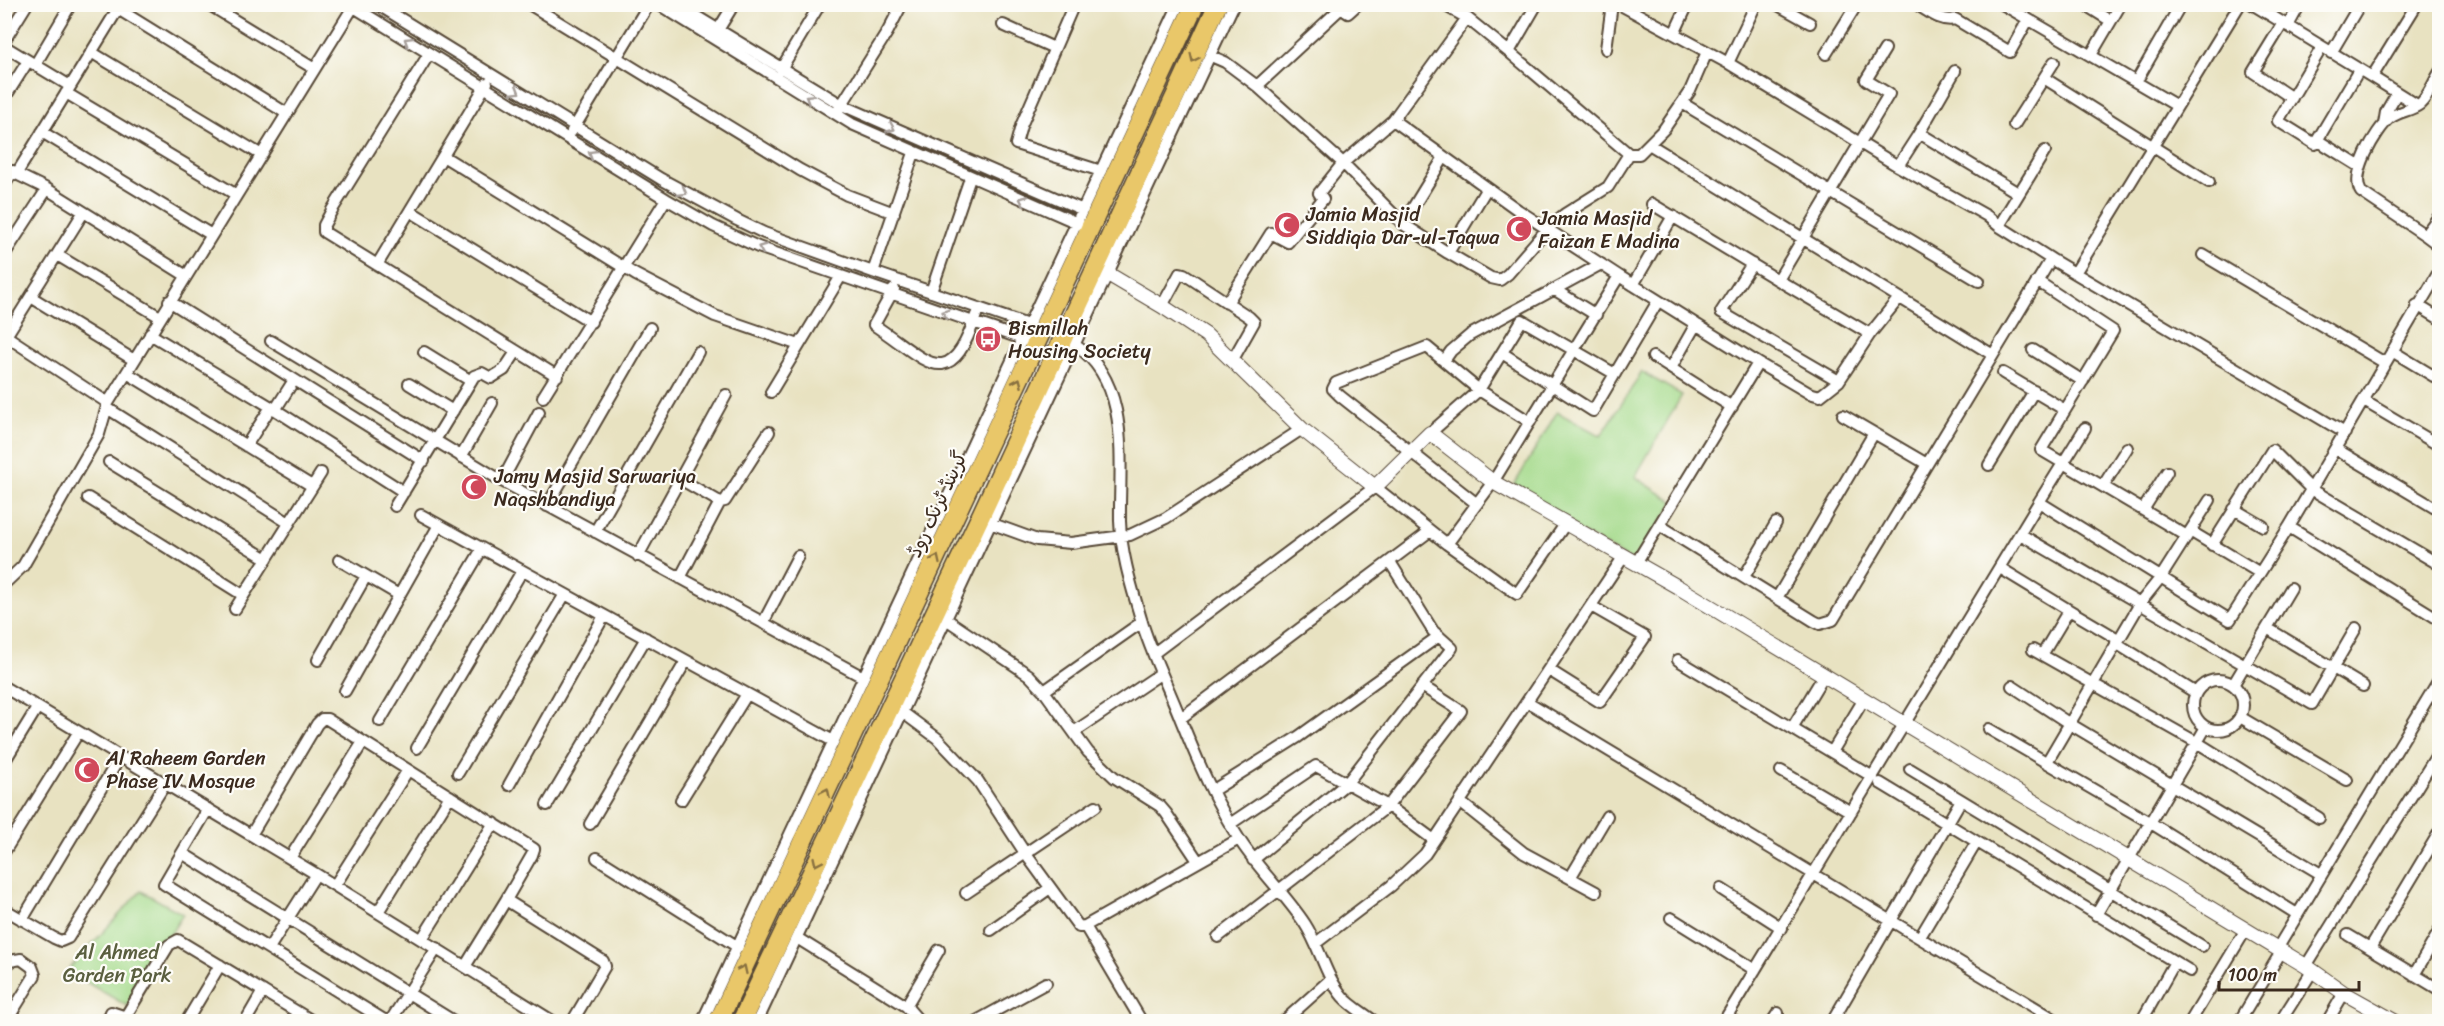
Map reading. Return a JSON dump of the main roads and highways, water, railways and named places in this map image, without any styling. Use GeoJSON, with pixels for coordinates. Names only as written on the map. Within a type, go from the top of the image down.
{"type":"FeatureCollection","features":[{"type":"Feature","properties":{"kind":"highway","name":"گرینڈ ٹرنک روڈ"},"geometry":{"type":"LineString","coordinates":[[718,1022],[912,591],[962,503],[969,469],[1028,341],[1195,4]]}},
{"type":"Feature","properties":{"kind":"highway"},"geometry":{"type":"LineString","coordinates":[[751,1018],[986,518],[1218,4]]}},
{"type":"Feature","properties":{"kind":"highway"},"geometry":{"type":"LineString","coordinates":[[962,503],[986,518]]}},
{"type":"Feature","properties":{"kind":"place","name":"Jamia Masjid Siddiqia Dar-ul-Taqwa"},"geometry":{"type":"Point","coordinates":[1287,225]}},
{"type":"Feature","properties":{"kind":"place","name":"Jamia Masjid Faizan E Madina"},"geometry":{"type":"Point","coordinates":[1519,229]}},
{"type":"Feature","properties":{"kind":"place","name":"Bismillah Housing Society"},"geometry":{"type":"Point","coordinates":[988,339]}},
{"type":"Feature","properties":{"kind":"place","name":"Jamy Masjid Sarwariya Naqshbandiya"},"geometry":{"type":"Point","coordinates":[474,487]}},
{"type":"Feature","properties":{"kind":"place","name":"Al Raheem Garden Phase IV Mosque"},"geometry":{"type":"Point","coordinates":[87,770]}},
{"type":"Feature","properties":{"kind":"park label","name":"Al Ahmed Garden Park"},"geometry":{"type":"Point","coordinates":[117,964]}}]}
